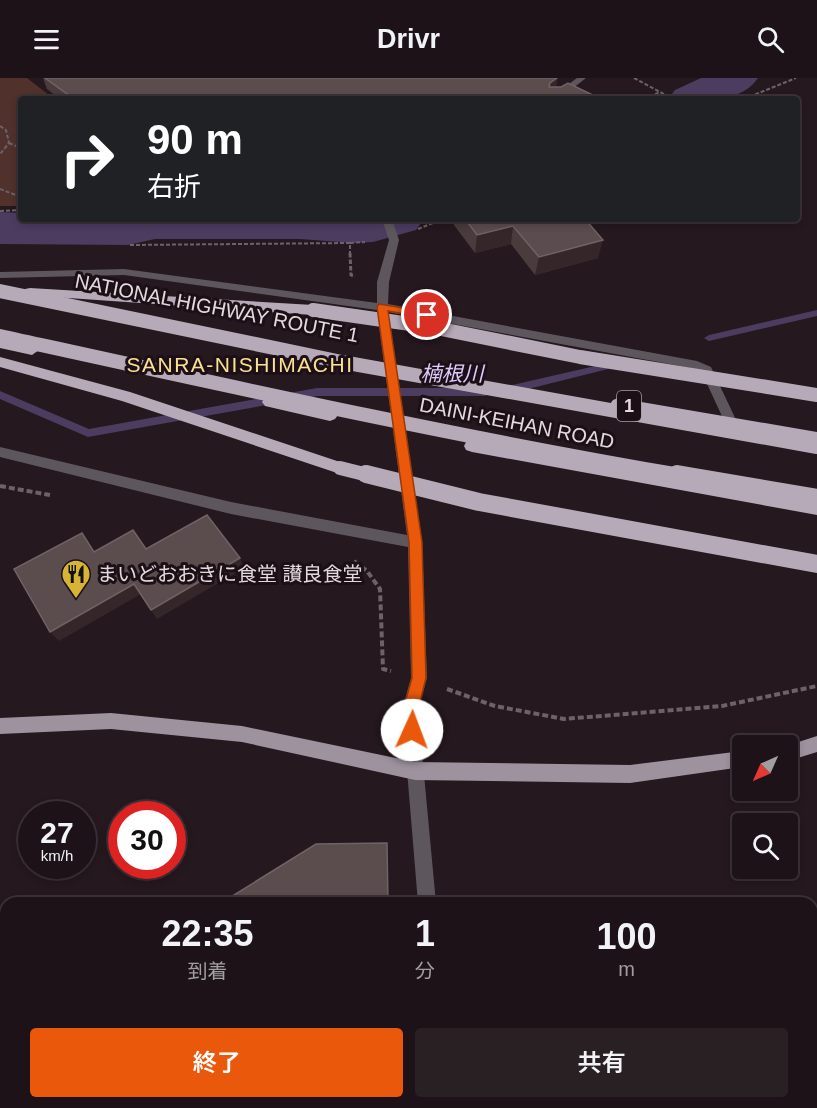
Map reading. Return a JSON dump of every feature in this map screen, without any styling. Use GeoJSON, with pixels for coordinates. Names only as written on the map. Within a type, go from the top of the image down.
{"type":"FeatureCollection","features":[{"type":"Feature","properties":{"kind":"highway","name":"NATIONAL HIGHWAY ROUTE 1"},"geometry":{"type":"LineString","coordinates":[[0,289],[30,292],[441,374],[817,438]]}},
{"type":"Feature","properties":{"kind":"highway","name":"DAINI-KEIHAN ROAD"},"geometry":{"type":"LineString","coordinates":[[0,289],[354,364],[817,447]]}},
{"type":"Feature","properties":{"kind":"highway"},"geometry":{"type":"LineString","coordinates":[[30,292],[313,310],[431,327],[580,357],[817,395]]}},
{"type":"Feature","properties":{"kind":"highway","name":"DAINI-KEIHAN ROAD"},"geometry":{"type":"LineString","coordinates":[[0,336],[582,458],[817,498]]}},
{"type":"Feature","properties":{"kind":"highway"},"geometry":{"type":"LineString","coordinates":[[0,343],[472,446],[817,508]]}},
{"type":"Feature","properties":{"kind":"highway"},"geometry":{"type":"LineString","coordinates":[[0,362],[125,396],[340,468],[479,502],[817,564]]}},
{"type":"Feature","properties":{"kind":"main road"},"geometry":{"type":"LineString","coordinates":[[0,726],[111,721],[242,734],[415,771],[630,774],[732,760]]}},
{"type":"Feature","properties":{"kind":"main road"},"geometry":{"type":"LineString","coordinates":[[798,750],[817,744]]}},
{"type":"Feature","properties":{"kind":"street"},"geometry":{"type":"LineString","coordinates":[[557,96],[582,78]]}},
{"type":"Feature","properties":{"kind":"street"},"geometry":{"type":"LineString","coordinates":[[388,222],[394,240],[383,282],[382,307],[416,542],[419,678],[410,710],[426,897]]}},
{"type":"Feature","properties":{"kind":"street"},"geometry":{"type":"LineString","coordinates":[[0,275],[124,272],[382,307],[693,364],[707,370],[732,424]]}},
{"type":"Feature","properties":{"kind":"street"},"geometry":{"type":"LineString","coordinates":[[0,452],[231,508],[416,542]]}},
{"type":"Feature","properties":{"kind":"path"},"geometry":{"type":"LineString","coordinates":[[634,78],[668,96]]}},
{"type":"Feature","properties":{"kind":"path"},"geometry":{"type":"LineString","coordinates":[[751,96],[796,78]]}},
{"type":"Feature","properties":{"kind":"path"},"geometry":{"type":"LineString","coordinates":[[652,96],[661,92]]}},
{"type":"Feature","properties":{"kind":"path"},"geometry":{"type":"LineString","coordinates":[[0,126],[6,130],[9,143]]}},
{"type":"Feature","properties":{"kind":"path"},"geometry":{"type":"LineString","coordinates":[[9,143],[18,147]]}},
{"type":"Feature","properties":{"kind":"path"},"geometry":{"type":"LineString","coordinates":[[0,154],[9,143]]}},
{"type":"Feature","properties":{"kind":"path"},"geometry":{"type":"LineString","coordinates":[[0,189],[18,196]]}},
{"type":"Feature","properties":{"kind":"path"},"geometry":{"type":"LineString","coordinates":[[0,211],[18,210]]}},
{"type":"Feature","properties":{"kind":"shaded area"},"geometry":{"type":"Polygon","coordinates":[[[0,78],[27,78],[50,96],[18,96],[18,206],[0,206],[0,78]]]}},
{"type":"Feature","properties":{"kind":"building"},"geometry":{"type":"Polygon","coordinates":[[[45,78],[557,78],[550,83],[549,87],[561,87],[568,83],[595,96],[70,96],[45,78]]]}},
{"type":"Feature","properties":{"kind":"building"},"geometry":{"type":"Polygon","coordinates":[[[467,222],[588,222],[603,240],[539,257],[513,226],[477,235],[467,222]]]}},
{"type":"Feature","properties":{"kind":"building"},"geometry":{"type":"Polygon","coordinates":[[[207,515],[240,558],[151,610],[134,584],[50,632],[14,569],[82,533],[94,552],[133,530],[146,549],[207,515]]]}},
{"type":"Feature","properties":{"kind":"building"},"geometry":{"type":"Polygon","coordinates":[[[387,843],[388,897],[231,897],[316,844],[387,843]]]}},
{"type":"Feature","properties":{"kind":"waterway"},"geometry":{"type":"LineString","coordinates":[[697,96],[737,78]]}},
{"type":"Feature","properties":{"kind":"waterway"},"geometry":{"type":"LineString","coordinates":[[0,228],[128,229],[155,224],[300,224],[353,227],[373,226],[387,222]]}},
{"type":"Feature","properties":{"kind":"waterway","name":"楠根川"},"geometry":{"type":"LineString","coordinates":[[709,338],[817,313]]}},
{"type":"Feature","properties":{"kind":"waterway","name":"楠根川"},"geometry":{"type":"LineString","coordinates":[[508,390],[617,364]]}},
{"type":"Feature","properties":{"kind":"waterway","name":"楠根川"},"geometry":{"type":"LineString","coordinates":[[0,395],[88,433],[317,392],[485,392]]}},
{"type":"Feature","properties":{"kind":"place","name":"まいどおおきに食堂 讃良食堂"},"geometry":{"type":"Point","coordinates":[76,600]}},
{"type":"Feature","properties":{"kind":"district","name":"SANRA-NISHIMACHI"},"geometry":{"type":"Point","coordinates":[240,364]}},
{"type":"Feature","properties":{"kind":"route"},"geometry":{"type":"LineString","coordinates":[[412,730],[410,710],[419,678],[416,542],[382,307],[427,315]]}}]}
